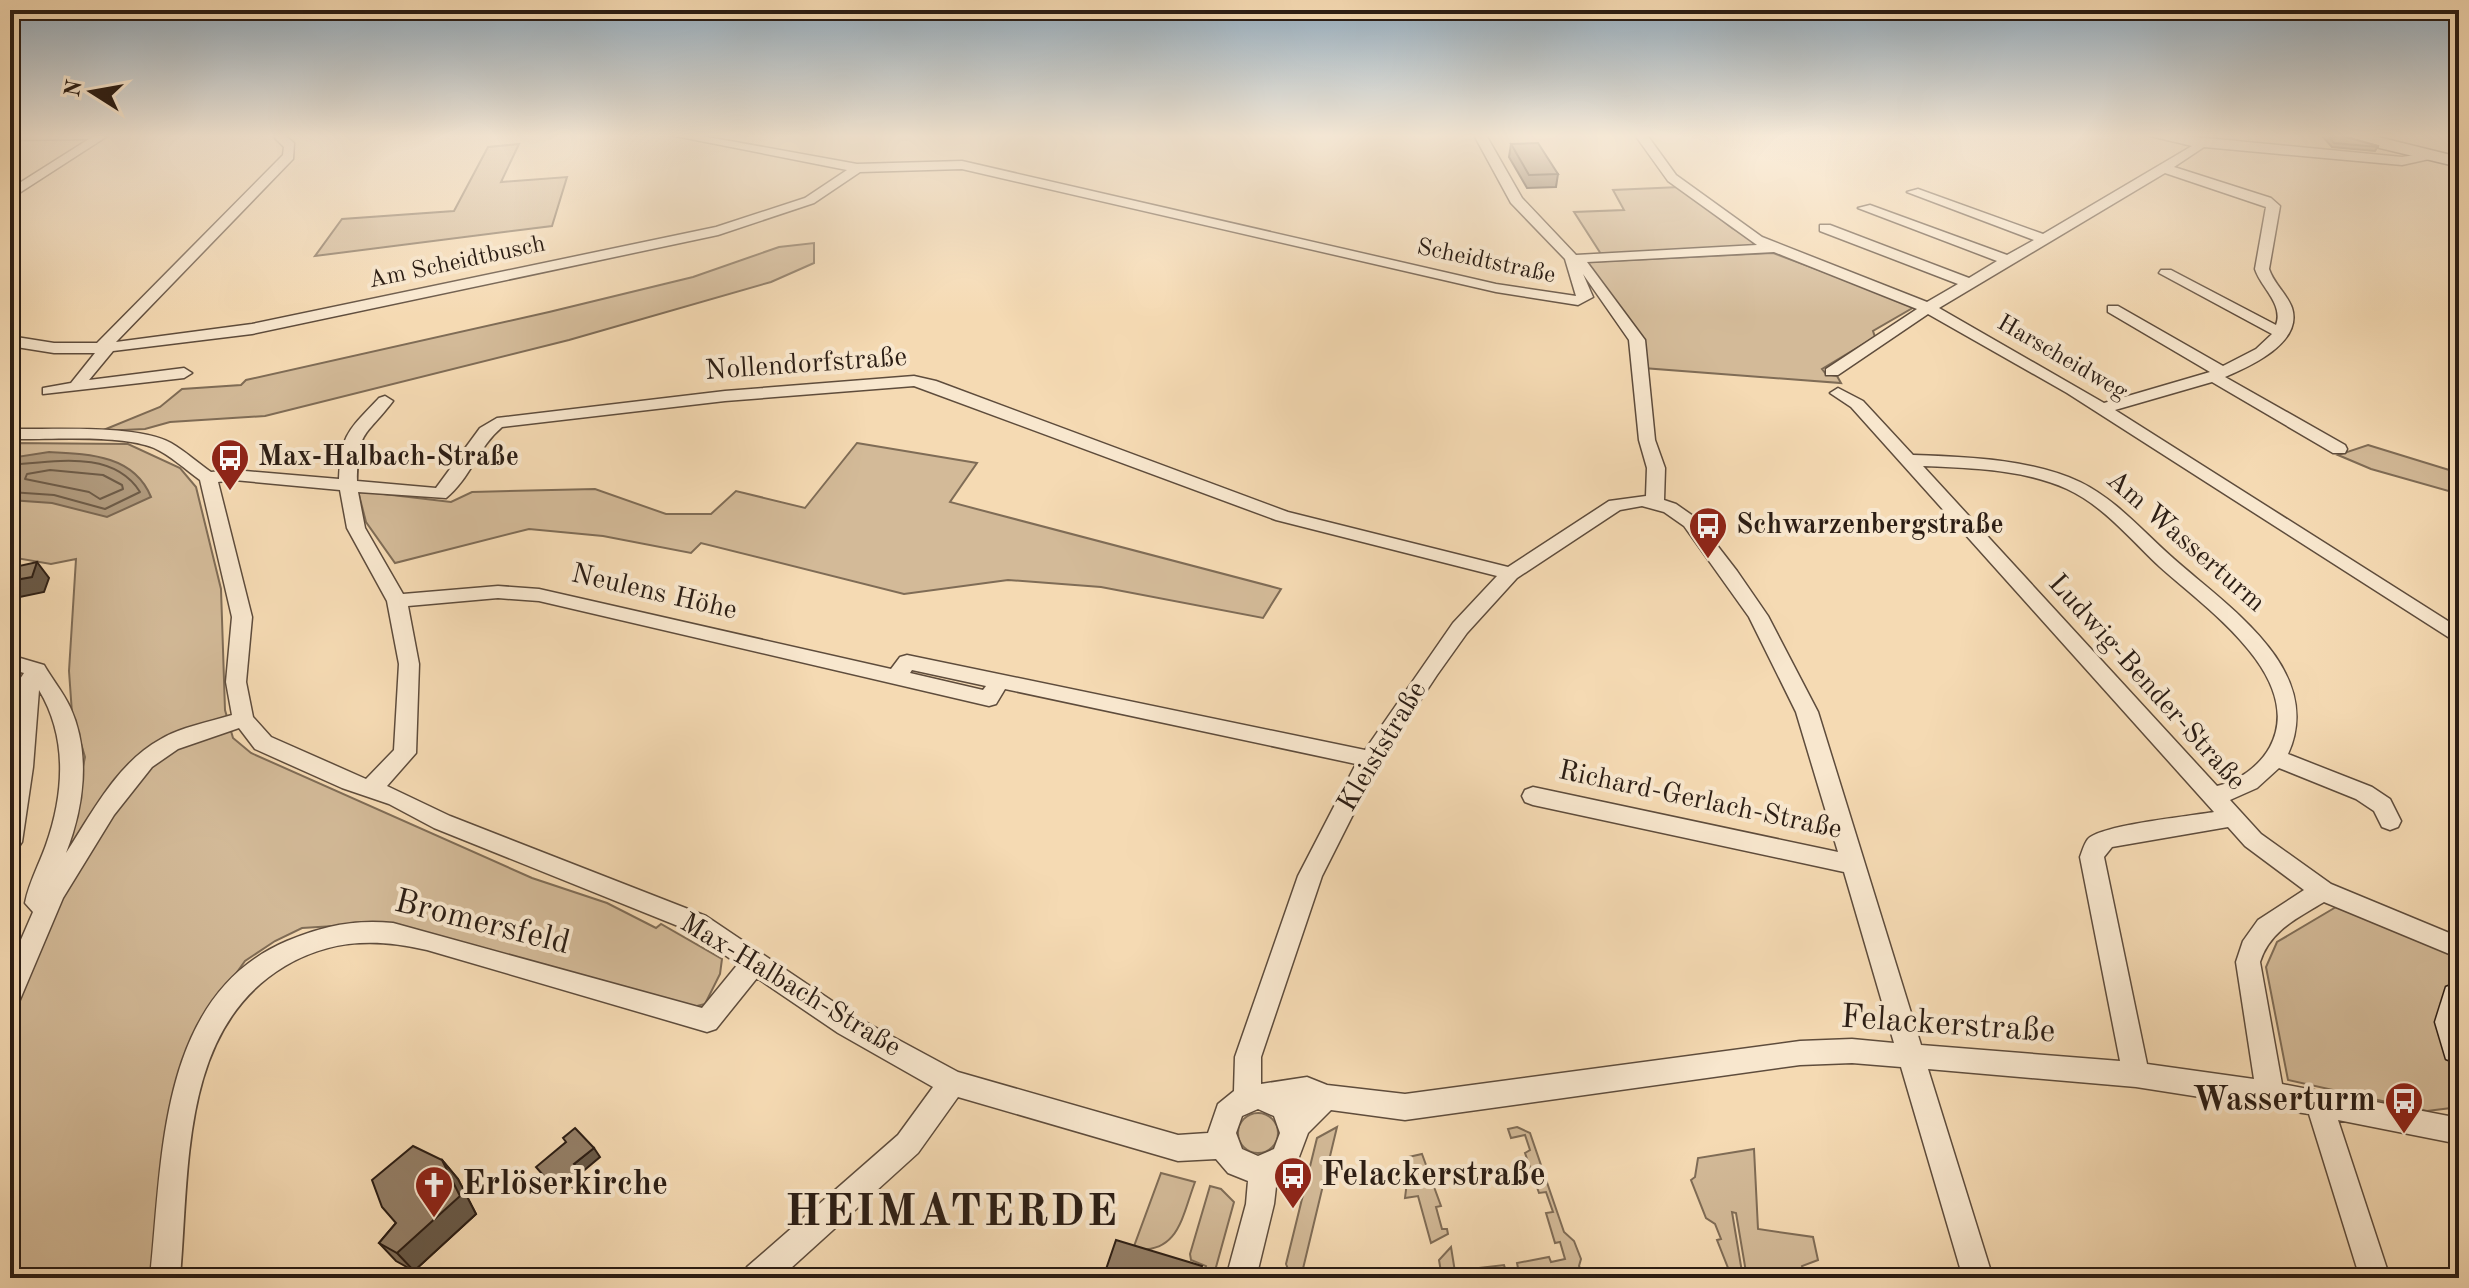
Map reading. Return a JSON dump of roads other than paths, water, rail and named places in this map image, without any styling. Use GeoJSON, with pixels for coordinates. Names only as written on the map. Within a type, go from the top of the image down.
{"type":"FeatureCollection","features":[{"type":"Feature","properties":{"kind":"main road"},"geometry":{"type":"LineString","coordinates":[[2459,998],[2453,1022],[2459,1047]]}},
{"type":"Feature","properties":{"kind":"street"},"geometry":{"type":"LineString","coordinates":[[76,387],[104,348],[251,195]]}},
{"type":"Feature","properties":{"kind":"street","name":"Am Scheidtbusch"},"geometry":{"type":"LineString","coordinates":[[10,341],[54,348],[104,348],[310,318],[718,231],[776,213],[816,195]]}},
{"type":"Feature","properties":{"kind":"street","name":"Scheidtstraße"},"geometry":{"type":"LineString","coordinates":[[1093,195],[1480,284],[1578,301],[1586,297],[1583,286],[1572,272],[1572,259]]}},
{"type":"Feature","properties":{"kind":"street"},"geometry":{"type":"LineString","coordinates":[[1513,195],[1572,259],[1586,268],[1637,340],[1647,440],[1656,468],[1655,503],[1682,514],[1695,528],[1758,616],[1807,712],[1978,1278]]}},
{"type":"Feature","properties":{"kind":"street","name":"Harscheidweg"},"geometry":{"type":"LineString","coordinates":[[1693,195],[1773,248],[1928,308],[2102,408],[2459,637]]}},
{"type":"Feature","properties":{"kind":"street"},"geometry":{"type":"LineString","coordinates":[[1922,195],[2045,239]]}},
{"type":"Feature","properties":{"kind":"street"},"geometry":{"type":"LineString","coordinates":[[1832,372],[1928,308],[2119,195]]}},
{"type":"Feature","properties":{"kind":"street"},"geometry":{"type":"LineString","coordinates":[[2102,408],[2253,359],[2274,343],[2281,333],[2286,320],[2285,306],[2264,278],[2262,269],[2273,206],[2248,195]]}},
{"type":"Feature","properties":{"kind":"street"},"geometry":{"type":"LineString","coordinates":[[1865,208],[2008,260]]}},
{"type":"Feature","properties":{"kind":"street"},"geometry":{"type":"LineString","coordinates":[[1825,228],[1969,283]]}},
{"type":"Feature","properties":{"kind":"street"},"geometry":{"type":"LineString","coordinates":[[1572,259],[1773,248]]}},
{"type":"Feature","properties":{"kind":"street"},"geometry":{"type":"LineString","coordinates":[[2166,273],[2281,333]]}},
{"type":"Feature","properties":{"kind":"street"},"geometry":{"type":"LineString","coordinates":[[2113,309],[2339,449]]}},
{"type":"Feature","properties":{"kind":"street"},"geometry":{"type":"LineString","coordinates":[[49,391],[184,373]]}},
{"type":"Feature","properties":{"kind":"street","name":"Nollendorfstraße"},"geometry":{"type":"LineString","coordinates":[[208,478],[234,475],[348,483],[440,494],[446,491],[486,432],[497,423],[739,395],[914,381],[930,384],[1282,516],[1465,560],[1510,574]]}},
{"type":"Feature","properties":{"kind":"street","name":"Ludwig-Bender-Straße"},"geometry":{"type":"LineString","coordinates":[[1838,393],[1857,404],[2253,840],[2323,891],[2459,948]]}},
{"type":"Feature","properties":{"kind":"street"},"geometry":{"type":"LineString","coordinates":[[370,789],[405,753],[409,664],[397,601],[356,528],[348,483],[349,447],[354,435],[385,401]]}},
{"type":"Feature","properties":{"kind":"street"},"geometry":{"type":"LineString","coordinates":[[10,437],[122,443],[174,454],[208,478],[242,617],[236,682],[243,719],[170,743],[144,761],[106,809],[44,911],[10,994]]}},
{"type":"Feature","properties":{"kind":"street","name":"Am Wasserturm"},"geometry":{"type":"LineString","coordinates":[[1906,460],[2031,473],[2072,486],[2101,504],[2242,630],[2264,657],[2277,679],[2286,711],[2285,740],[2277,758]]}},
{"type":"Feature","properties":{"kind":"street","name":"Kleiststraße"},"geometry":{"type":"LineString","coordinates":[[1257,1099],[1248,1057],[1286,939],[1310,876],[1370,759],[1460,628],[1510,574],[1615,505],[1642,501],[1655,503]]}},
{"type":"Feature","properties":{"kind":"street","name":"Neulens Höhe"},"geometry":{"type":"LineString","coordinates":[[397,601],[498,592],[539,595],[895,679],[907,662],[1370,759]]}},
{"type":"Feature","properties":{"kind":"street"},"geometry":{"type":"LineString","coordinates":[[10,662],[37,670],[63,713],[72,762],[66,816],[39,888],[37,903],[44,911]]}},
{"type":"Feature","properties":{"kind":"street"},"geometry":{"type":"LineString","coordinates":[[10,842],[22,767],[30,679],[37,670]]}},
{"type":"Feature","properties":{"kind":"street","name":"Max-Halbach-Straße"},"geometry":{"type":"LineString","coordinates":[[243,719],[263,743],[397,798],[442,822],[697,923],[847,1025],[952,1083],[1178,1148],[1223,1145]]}},
{"type":"Feature","properties":{"kind":"street"},"geometry":{"type":"LineString","coordinates":[[2210,796],[2240,788],[2277,758],[2364,793],[2382,805],[2390,821]]}},
{"type":"Feature","properties":{"kind":"street","name":"Richard-Gerlach-Straße"},"geometry":{"type":"LineString","coordinates":[[1533,796],[1855,865]]}},
{"type":"Feature","properties":{"kind":"street"},"geometry":{"type":"LineString","coordinates":[[2136,1075],[2092,857],[2096,846],[2106,839],[2230,818]]}},
{"type":"Feature","properties":{"kind":"street"},"geometry":{"type":"LineString","coordinates":[[2270,1094],[2248,962],[2251,945],[2260,930],[2323,891]]}},
{"type":"Feature","properties":{"kind":"street","name":"Bromersfeld"},"geometry":{"type":"LineString","coordinates":[[165,1278],[181,1132],[192,1072],[203,1039],[222,1005],[250,977],[279,957],[333,936],[362,931],[391,933],[707,1021],[755,962]]}},
{"type":"Feature","properties":{"kind":"street","name":"Felackerstraße"},"geometry":{"type":"LineString","coordinates":[[1257,1099],[1307,1089],[1327,1097],[1405,1107],[1800,1053],[1852,1051],[2136,1075],[2270,1094],[2459,1131]]}},
{"type":"Feature","properties":{"kind":"street"},"geometry":{"type":"LineString","coordinates":[[758,1278],[908,1144],[952,1083]]}},
{"type":"Feature","properties":{"kind":"street"},"geometry":{"type":"LineString","coordinates":[[1296,1127],[1289,1114],[1257,1099],[1232,1107],[1224,1118],[1221,1130],[1223,1145],[1238,1163],[1264,1168],[1277,1164],[1288,1156],[1296,1127],[1306,1113],[1327,1097]]}},
{"type":"Feature","properties":{"kind":"street"},"geometry":{"type":"LineString","coordinates":[[2319,1104],[2375,1278]]}},
{"type":"Feature","properties":{"kind":"street"},"geometry":{"type":"LineString","coordinates":[[1241,1278],[1260,1204],[1264,1168]]}},
{"type":"Feature","properties":{"kind":"water"},"geometry":{"type":"Polygon","coordinates":[[[49,452],[94,456],[122,465],[134,473],[151,497],[107,517],[52,503],[10,500],[10,458],[49,452]]]}},
{"type":"Feature","properties":{"kind":"place","name":"Max-Halbach-Straße"},"geometry":{"type":"Point","coordinates":[230,492]}},
{"type":"Feature","properties":{"kind":"place","name":"Schwarzenbergstraße"},"geometry":{"type":"Point","coordinates":[1708,560]}},
{"type":"Feature","properties":{"kind":"place","name":"Wasserturm"},"geometry":{"type":"Point","coordinates":[2404,1135]}},
{"type":"Feature","properties":{"kind":"place","name":"Felackerstraße"},"geometry":{"type":"Point","coordinates":[1293,1210]}},
{"type":"Feature","properties":{"kind":"place","name":"Erlöserkirche"},"geometry":{"type":"Point","coordinates":[434,1219]}},
{"type":"Feature","properties":{"kind":"district","name":"HEIMATERDE"},"geometry":{"type":"Point","coordinates":[952,1213]}}]}
